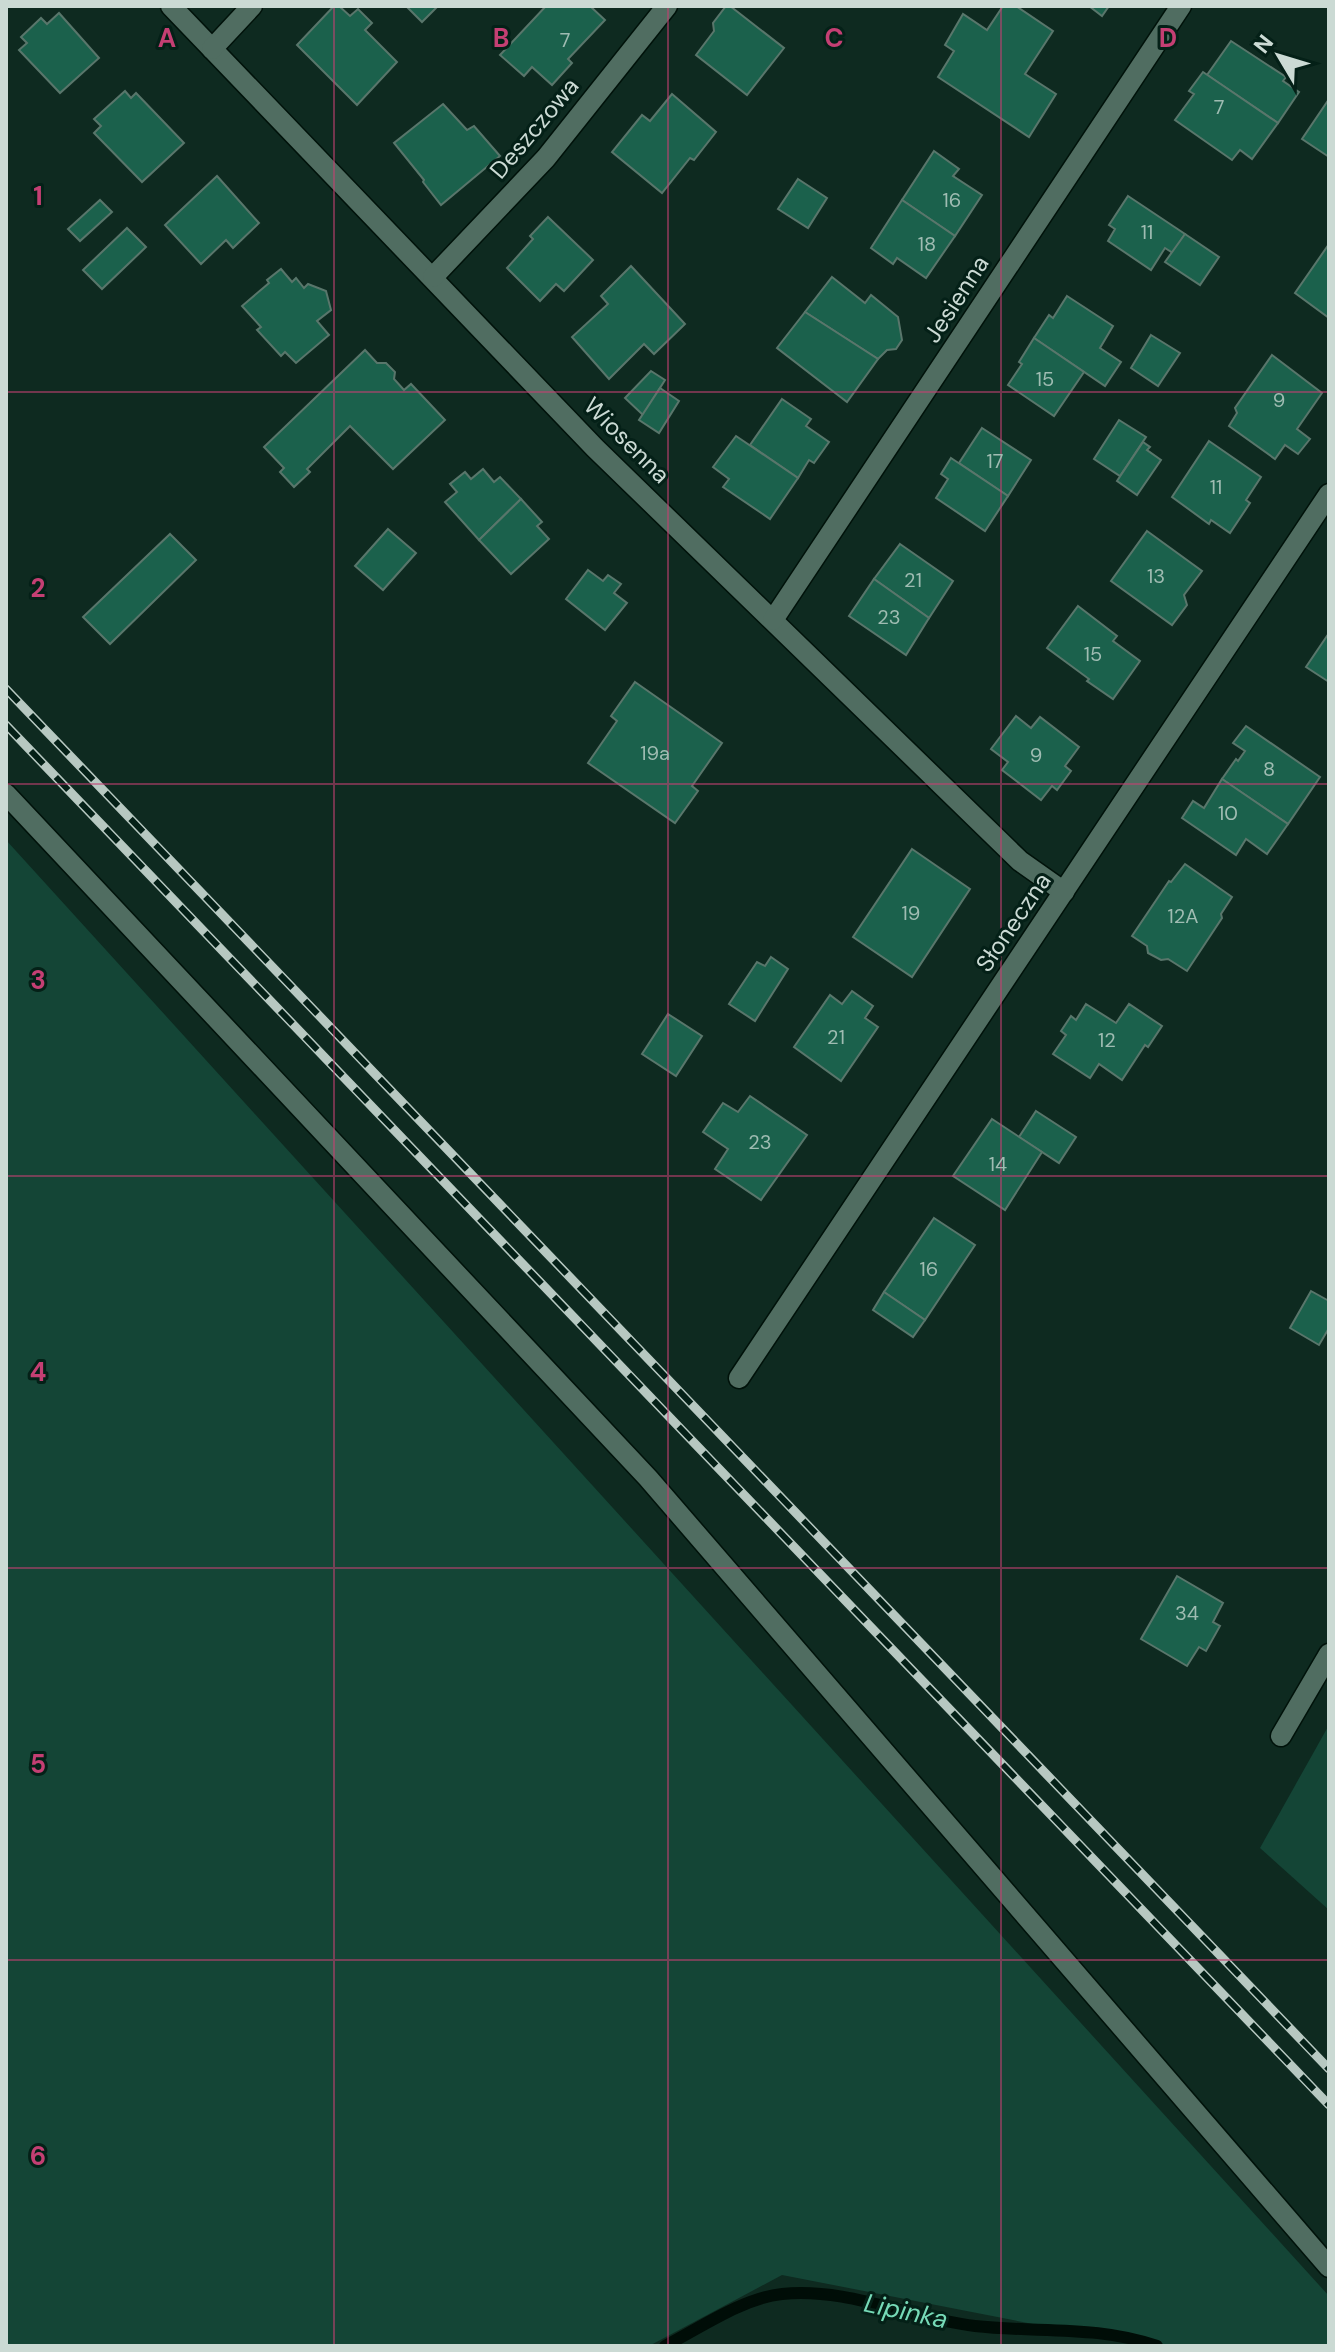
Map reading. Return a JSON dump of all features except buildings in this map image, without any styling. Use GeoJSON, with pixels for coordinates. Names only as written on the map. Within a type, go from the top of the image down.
{"type":"FeatureCollection","features":[{"type":"Feature","properties":{"kind":"street","name":"Wiosenna"},"geometry":{"type":"LineString","coordinates":[[171,6],[595,448],[1020,861],[1064,892]]}},
{"type":"Feature","properties":{"kind":"street"},"geometry":{"type":"LineString","coordinates":[[212,49],[252,6]]}},
{"type":"Feature","properties":{"kind":"street","name":"Deszczowa"},"geometry":{"type":"LineString","coordinates":[[433,277],[546,158],[667,6]]}},
{"type":"Feature","properties":{"kind":"street","name":"Jesienna"},"geometry":{"type":"LineString","coordinates":[[773,620],[1181,6]]}},
{"type":"Feature","properties":{"kind":"street","name":"Słoneczna"},"geometry":{"type":"LineString","coordinates":[[739,1378],[1329,494]]}},
{"type":"Feature","properties":{"kind":"street"},"geometry":{"type":"LineString","coordinates":[[6,794],[648,1478],[1329,2267]]}},
{"type":"Feature","properties":{"kind":"street"},"geometry":{"type":"LineString","coordinates":[[1281,1736],[1329,1654]]}},
{"type":"Feature","properties":{"kind":"green space"},"geometry":{"type":"Polygon","coordinates":[[[6,840],[1329,2296],[1329,2346],[1146,2346],[782,2275],[649,2346],[6,2346],[6,840]]]}},
{"type":"Feature","properties":{"kind":"green space"},"geometry":{"type":"Polygon","coordinates":[[[1329,1725],[1329,1910],[1260,1848],[1329,1725]]]}},
{"type":"Feature","properties":{"kind":"waterway","name":"Lipinka"},"geometry":{"type":"LineString","coordinates":[[665,2346],[752,2301],[782,2294],[807,2293],[855,2299],[975,2326],[1090,2332],[1157,2346]]}},
{"type":"Feature","properties":{"kind":"railway"},"geometry":{"type":"LineString","coordinates":[[6,689],[1329,2069]]}},
{"type":"Feature","properties":{"kind":"railway"},"geometry":{"type":"LineString","coordinates":[[6,725],[1329,2105]]}}]}
